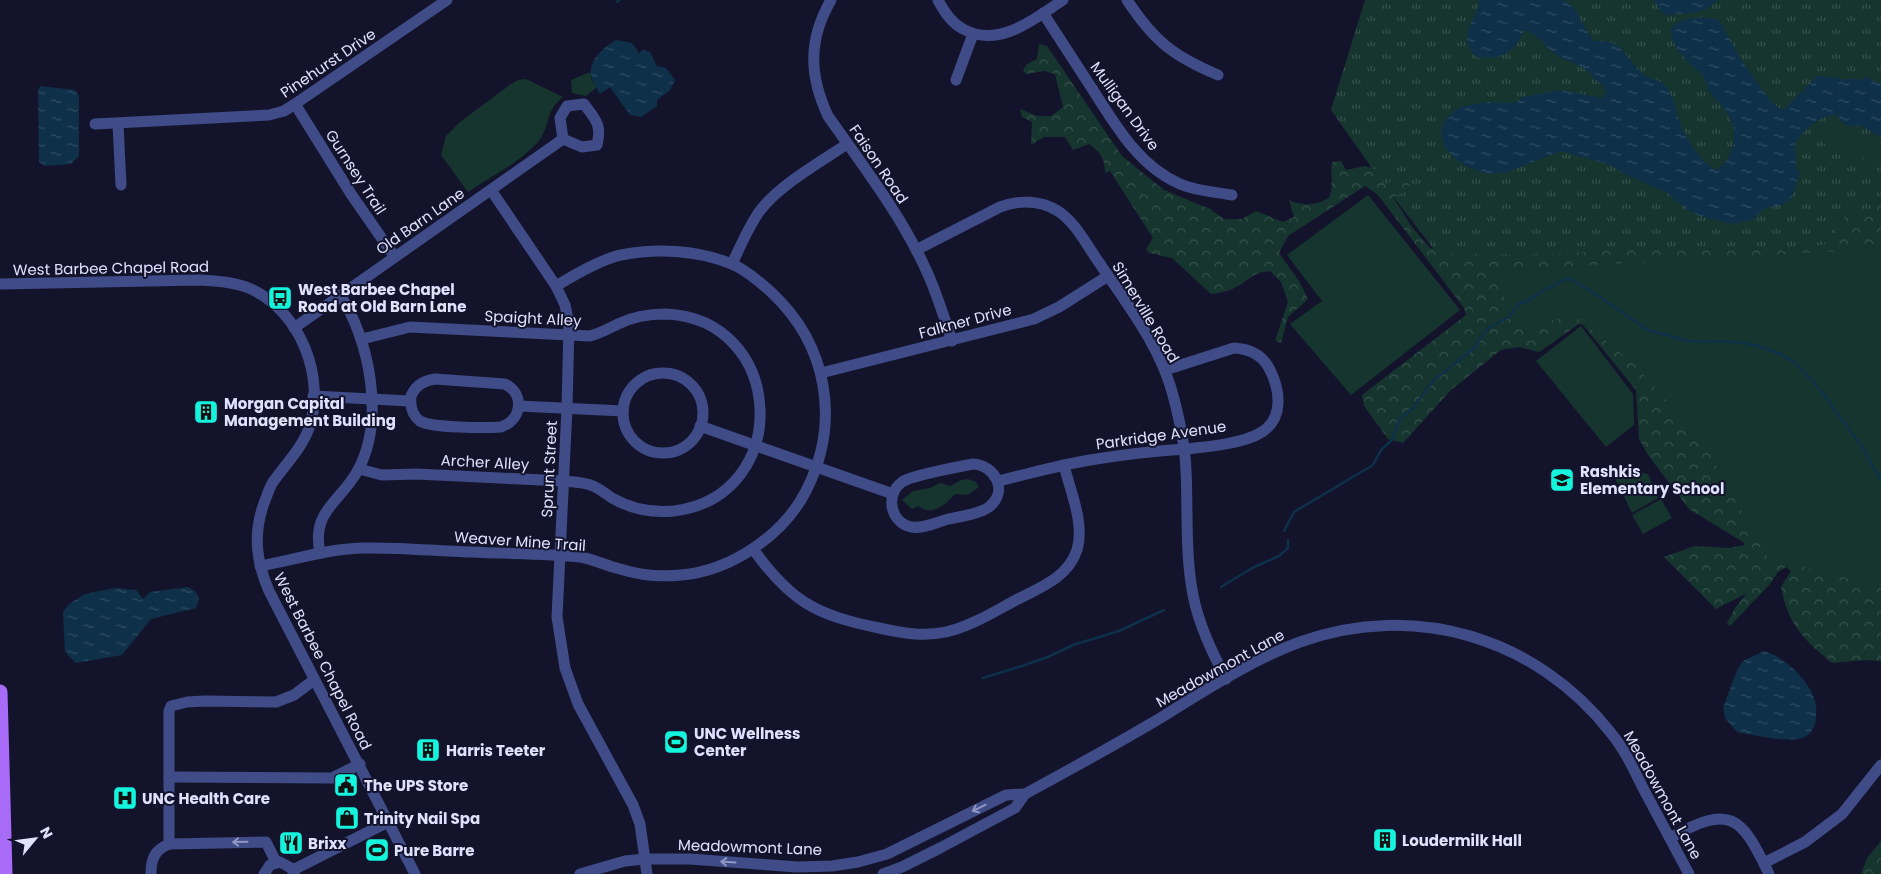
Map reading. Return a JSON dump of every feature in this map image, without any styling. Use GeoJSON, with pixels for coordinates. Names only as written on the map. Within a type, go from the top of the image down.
{"type":"FeatureCollection","features":[{"type":"Feature","properties":{"kind":"main road"},"geometry":{"type":"LineString","coordinates":[[0,692],[5,874]]}},
{"type":"Feature","properties":{"kind":"street","name":"Pinehurst Drive"},"geometry":{"type":"LineString","coordinates":[[95,124],[269,115],[284,111],[447,0]]}},
{"type":"Feature","properties":{"kind":"street","name":"Faison Road"},"geometry":{"type":"LineString","coordinates":[[831,0],[814,40],[813,58],[820,100],[828,116],[897,217],[916,250],[933,286],[952,340]]}},
{"type":"Feature","properties":{"kind":"street"},"geometry":{"type":"LineString","coordinates":[[938,0],[948,17],[961,28],[973,34],[998,35],[1011,32],[1063,0]]}},
{"type":"Feature","properties":{"kind":"street"},"geometry":{"type":"LineString","coordinates":[[1127,0],[1153,35],[1165,47],[1187,62],[1218,75]]}},
{"type":"Feature","properties":{"kind":"street","name":"Mulligan Drive"},"geometry":{"type":"LineString","coordinates":[[1043,13],[1121,131],[1146,162],[1181,185],[1232,195]]}},
{"type":"Feature","properties":{"kind":"street"},"geometry":{"type":"LineString","coordinates":[[956,80],[973,34]]}},
{"type":"Feature","properties":{"kind":"street","name":"Gurnsey Trail"},"geometry":{"type":"LineString","coordinates":[[294,104],[351,194],[394,256]]}},
{"type":"Feature","properties":{"kind":"street"},"geometry":{"type":"LineString","coordinates":[[118,124],[121,186]]}},
{"type":"Feature","properties":{"kind":"street","name":"Old Barn Lane"},"geometry":{"type":"LineString","coordinates":[[294,328],[564,138]]}},
{"type":"Feature","properties":{"kind":"street"},"geometry":{"type":"LineString","coordinates":[[732,264],[755,218],[768,202],[790,183],[847,144]]}},
{"type":"Feature","properties":{"kind":"street","name":"Sprunt Street"},"geometry":{"type":"LineString","coordinates":[[490,190],[556,286],[565,305],[570,335],[557,617],[565,668],[571,687],[585,719],[633,805],[640,824],[647,874]]}},
{"type":"Feature","properties":{"kind":"street","name":"Simerville Road"},"geometry":{"type":"LineString","coordinates":[[916,250],[1000,206],[1022,202],[1035,202],[1046,206],[1066,217],[1073,224],[1122,296],[1165,370],[1174,397],[1184,449],[1192,593],[1204,633],[1226,679]]}},
{"type":"Feature","properties":{"kind":"street","name":"Weaver Mine Trail"},"geometry":{"type":"LineString","coordinates":[[260,566],[320,553],[361,548],[582,558],[642,575],[682,575],[713,568],[753,548],[776,530],[791,514],[806,491],[823,441],[825,423],[824,389],[820,373],[810,344],[791,312],[764,285],[732,264],[695,253],[677,251],[637,252],[618,255],[584,270],[556,286]]}},
{"type":"Feature","properties":{"kind":"street","name":"Falkner Drive"},"geometry":{"type":"LineString","coordinates":[[820,373],[1046,314],[1108,276]]}},
{"type":"Feature","properties":{"kind":"street","name":"West Barbee Chapel Road"},"geometry":{"type":"LineString","coordinates":[[0,284],[199,280],[230,282],[251,289],[265,298],[285,316],[294,328],[310,363],[313,381],[312,415],[306,434],[271,485],[258,520],[257,552],[260,566],[269,591],[314,680],[360,764],[415,874]]}},
{"type":"Feature","properties":{"kind":"street"},"geometry":{"type":"LineString","coordinates":[[320,553],[318,539],[323,515],[358,469],[369,437],[371,399],[367,361],[362,339],[352,315],[340,295]]}},
{"type":"Feature","properties":{"kind":"street","name":"Spaight Alley"},"geometry":{"type":"LineString","coordinates":[[362,339],[410,327],[581,336],[598,334],[628,320],[652,315],[670,314],[687,317],[721,333],[741,353],[749,366],[755,378],[760,405],[760,431],[755,445]]}},
{"type":"Feature","properties":{"kind":"street","name":"Parkridge Avenue"},"geometry":{"type":"LineString","coordinates":[[998,481],[1090,460],[1220,444],[1262,432],[1270,425],[1276,415],[1278,401],[1277,385],[1264,360],[1254,352],[1234,348],[1224,350],[1165,370]]}},
{"type":"Feature","properties":{"kind":"street"},"geometry":{"type":"LineString","coordinates":[[652,374],[670,374],[685,380],[698,394],[703,412],[700,426],[694,438],[685,446],[674,451],[656,452],[644,448],[630,436],[624,424],[623,411],[627,395],[637,382],[652,374]]}},
{"type":"Feature","properties":{"kind":"street"},"geometry":{"type":"LineString","coordinates":[[435,379],[500,383],[510,387],[515,392],[519,406],[514,418],[506,425],[494,427],[432,425],[421,422],[413,413],[410,401],[418,385],[435,379]]}},
{"type":"Feature","properties":{"kind":"street"},"geometry":{"type":"LineString","coordinates":[[313,396],[410,401]]}},
{"type":"Feature","properties":{"kind":"street"},"geometry":{"type":"LineString","coordinates":[[519,406],[623,411]]}},
{"type":"Feature","properties":{"kind":"street"},"geometry":{"type":"LineString","coordinates":[[700,426],[893,494]]}},
{"type":"Feature","properties":{"kind":"street","name":"Archer Alley"},"geometry":{"type":"LineString","coordinates":[[358,469],[382,475],[416,474],[563,481],[592,486],[614,499],[640,510],[660,512],[682,510],[708,501],[730,485],[742,472],[751,457],[755,445]]}},
{"type":"Feature","properties":{"kind":"street"},"geometry":{"type":"LineString","coordinates":[[973,464],[986,467],[998,481],[998,494],[995,501],[984,510],[918,527],[904,524],[898,520],[892,507],[893,494],[896,488],[906,480],[973,464]]}},
{"type":"Feature","properties":{"kind":"street"},"geometry":{"type":"LineString","coordinates":[[753,548],[769,572],[786,589],[818,611],[850,622],[904,634],[920,636],[946,632],[974,623],[1047,584],[1061,575],[1070,565],[1077,548],[1079,531],[1064,465]]}},
{"type":"Feature","properties":{"kind":"street","name":"Meadowmont Lane"},"geometry":{"type":"LineString","coordinates":[[883,874],[905,871],[1015,808],[1025,794],[1130,736],[1226,679],[1298,643],[1332,632],[1401,624],[1457,632],[1480,638],[1514,652],[1549,673],[1578,697],[1619,743],[1689,874]]}},
{"type":"Feature","properties":{"kind":"street"},"geometry":{"type":"LineString","coordinates":[[169,844],[168,777],[170,711],[172,706],[187,702],[205,701],[276,702],[294,695],[314,680]]}},
{"type":"Feature","properties":{"kind":"street"},"geometry":{"type":"LineString","coordinates":[[168,777],[332,778],[360,764]]}},
{"type":"Feature","properties":{"kind":"street"},"geometry":{"type":"LineString","coordinates":[[1764,863],[1805,842],[1842,814],[1881,765]]}},
{"type":"Feature","properties":{"kind":"street","name":"Meadowmont Lane"},"geometry":{"type":"LineString","coordinates":[[580,874],[625,861],[646,859],[690,859],[776,870],[858,862],[887,854],[1006,795],[1025,794]]}},
{"type":"Feature","properties":{"kind":"street"},"geometry":{"type":"LineString","coordinates":[[1670,838],[1707,820],[1729,820],[1743,828],[1748,834],[1770,874]]}},
{"type":"Feature","properties":{"kind":"street"},"geometry":{"type":"LineString","coordinates":[[264,874],[270,865],[276,862],[286,864],[293,872],[388,822]]}},
{"type":"Feature","properties":{"kind":"street"},"geometry":{"type":"LineString","coordinates":[[151,874],[156,852],[169,844],[266,842],[276,862]]}},
{"type":"Feature","properties":{"kind":"street"},"geometry":{"type":"LineString","coordinates":[[887,854],[896,860],[905,871]]}},
{"type":"Feature","properties":{"kind":"green space"},"geometry":{"type":"Polygon","coordinates":[[[1365,0],[1881,0],[1881,249],[1452,273],[1376,174],[1331,110],[1365,0]]]}},
{"type":"Feature","properties":{"kind":"green space"},"geometry":{"type":"Polygon","coordinates":[[[1039,44],[1047,46],[1122,156],[1164,190],[1210,209],[1224,219],[1242,219],[1256,211],[1283,222],[1294,217],[1289,200],[1300,204],[1309,204],[1329,198],[1332,162],[1341,161],[1346,170],[1365,166],[1380,171],[1384,184],[1402,178],[1411,178],[1407,191],[1393,197],[1412,227],[1430,248],[1456,255],[1525,256],[1665,247],[1794,249],[1826,244],[1846,215],[1876,208],[1881,203],[1881,661],[1866,660],[1832,663],[1813,646],[1798,630],[1784,600],[1781,587],[1791,571],[1786,567],[1777,573],[1770,584],[1730,626],[1727,623],[1735,608],[1747,593],[1716,609],[1664,557],[1694,546],[1728,548],[1745,545],[1689,509],[1648,455],[1639,439],[1636,390],[1583,325],[1579,324],[1539,352],[1519,347],[1501,350],[1451,390],[1403,443],[1388,439],[1364,406],[1362,395],[1466,315],[1464,308],[1378,195],[1365,186],[1288,236],[1279,253],[1299,281],[1308,299],[1288,317],[1281,343],[1275,341],[1288,302],[1281,282],[1270,271],[1256,275],[1232,289],[1211,294],[1172,258],[1149,253],[1146,249],[1153,238],[1110,171],[1105,173],[1103,159],[1093,147],[1089,144],[1073,150],[1065,137],[1044,137],[1031,145],[1032,122],[1022,117],[1020,109],[1037,116],[1051,116],[1063,107],[1055,74],[1044,71],[1026,74],[1023,70],[1027,64],[1037,59],[1039,44]]]}},
{"type":"Feature","properties":{"kind":"green space"},"geometry":{"type":"Polygon","coordinates":[[[590,72],[592,81],[597,87],[586,96],[572,93],[571,80],[590,72]]]}},
{"type":"Feature","properties":{"kind":"green space"},"geometry":{"type":"Polygon","coordinates":[[[526,79],[563,97],[550,113],[541,138],[527,153],[468,192],[441,155],[446,136],[460,122],[511,84],[518,80],[526,79]]]}},
{"type":"Feature","properties":{"kind":"green space"},"geometry":{"type":"Polygon","coordinates":[[[1831,125],[1838,126],[1858,137],[1876,139],[1881,144],[1880,156],[1869,160],[1851,153],[1831,152],[1826,147],[1824,137],[1825,130],[1831,125]]]}},
{"type":"Feature","properties":{"kind":"green space"},"geometry":{"type":"Polygon","coordinates":[[[1368,195],[1460,310],[1351,395],[1290,324],[1322,301],[1287,255],[1368,195]]]}},
{"type":"Feature","properties":{"kind":"green space"},"geometry":{"type":"Polygon","coordinates":[[[1881,249],[1881,587],[1768,558],[1701,439],[1635,365],[1575,316],[1545,322],[1531,341],[1488,271],[1881,249]]]}},
{"type":"Feature","properties":{"kind":"green space"},"geometry":{"type":"Polygon","coordinates":[[[1581,326],[1633,394],[1634,425],[1606,447],[1536,361],[1581,326]]]}},
{"type":"Feature","properties":{"kind":"green space"},"geometry":{"type":"Polygon","coordinates":[[[1610,468],[1648,474],[1658,498],[1632,513],[1610,468]]]}},
{"type":"Feature","properties":{"kind":"green space"},"geometry":{"type":"Polygon","coordinates":[[[968,479],[976,482],[979,487],[968,495],[955,494],[943,506],[933,510],[923,509],[918,506],[912,509],[902,500],[913,491],[930,488],[940,483],[950,486],[961,480],[968,479]]]}},
{"type":"Feature","properties":{"kind":"green space"},"geometry":{"type":"Polygon","coordinates":[[[1661,499],[1672,518],[1643,534],[1632,515],[1661,499]]]}},
{"type":"Feature","properties":{"kind":"green space"},"geometry":{"type":"Polygon","coordinates":[[[1881,841],[1881,874],[1861,874],[1867,858],[1881,841]]]}},
{"type":"Feature","properties":{"kind":"water"},"geometry":{"type":"Polygon","coordinates":[[[1480,0],[1565,0],[1574,8],[1593,41],[1609,42],[1619,46],[1644,75],[1665,85],[1673,99],[1687,138],[1699,156],[1715,170],[1729,157],[1734,141],[1734,129],[1727,112],[1710,92],[1703,77],[1681,54],[1674,43],[1671,28],[1686,19],[1717,19],[1724,27],[1738,55],[1770,101],[1782,110],[1817,76],[1861,80],[1868,77],[1881,84],[1881,137],[1863,126],[1845,125],[1836,115],[1824,117],[1803,133],[1795,143],[1796,169],[1800,172],[1792,198],[1783,205],[1765,208],[1753,220],[1733,224],[1699,216],[1685,208],[1666,192],[1622,173],[1613,166],[1561,151],[1508,172],[1489,174],[1481,172],[1468,167],[1454,158],[1445,147],[1442,138],[1441,130],[1446,118],[1460,107],[1485,102],[1514,103],[1523,97],[1561,90],[1602,98],[1606,93],[1602,84],[1589,73],[1581,67],[1559,57],[1526,30],[1514,47],[1506,54],[1498,57],[1478,58],[1471,51],[1467,37],[1480,0]]]}},
{"type":"Feature","properties":{"kind":"water"},"geometry":{"type":"Polygon","coordinates":[[[1654,0],[1716,0],[1712,5],[1701,11],[1668,15],[1663,14],[1654,0]]]}},
{"type":"Feature","properties":{"kind":"water"},"geometry":{"type":"Polygon","coordinates":[[[616,40],[632,43],[639,53],[643,50],[650,52],[657,66],[666,68],[675,80],[670,90],[657,100],[657,106],[641,117],[630,115],[610,87],[600,94],[592,79],[591,67],[597,56],[616,40]]]}},
{"type":"Feature","properties":{"kind":"water"},"geometry":{"type":"Polygon","coordinates":[[[40,86],[75,90],[79,96],[79,156],[71,164],[45,166],[39,162],[38,91],[40,86]]]}},
{"type":"Feature","properties":{"kind":"water"},"geometry":{"type":"Polygon","coordinates":[[[188,587],[195,591],[199,598],[196,608],[151,619],[122,655],[76,663],[65,652],[63,612],[69,604],[85,594],[115,588],[136,590],[143,599],[150,592],[188,587]]]}},
{"type":"Feature","properties":{"kind":"water"},"geometry":{"type":"Polygon","coordinates":[[[1764,651],[1780,658],[1795,670],[1812,693],[1816,705],[1816,720],[1814,727],[1805,737],[1788,740],[1737,732],[1725,718],[1723,707],[1738,668],[1743,661],[1764,651]]]}},
{"type":"Feature","properties":{"kind":"waterway"},"geometry":{"type":"LineString","coordinates":[[1284,531],[1294,512],[1373,465],[1381,450],[1392,440],[1399,420],[1413,408],[1433,381],[1473,349],[1488,328],[1509,317],[1518,304],[1528,301],[1568,278],[1594,293],[1648,330],[1688,341],[1737,342],[1758,346],[1780,354],[1794,362],[1819,388],[1860,444],[1881,480]]}},
{"type":"Feature","properties":{"kind":"waterway"},"geometry":{"type":"LineString","coordinates":[[1221,587],[1252,568],[1279,556],[1288,548],[1288,540]]}},
{"type":"Feature","properties":{"kind":"waterway"},"geometry":{"type":"LineString","coordinates":[[983,678],[1048,657],[1073,645],[1119,631],[1164,610]]}},
{"type":"Feature","properties":{"kind":"place","name":"West Barbee Chapel Road at Old Barn Lane"},"geometry":{"type":"Point","coordinates":[280,298]}},
{"type":"Feature","properties":{"kind":"place","name":"Morgan Capital Management Building"},"geometry":{"type":"Point","coordinates":[206,412]}},
{"type":"Feature","properties":{"kind":"place","name":"Rashkis Elementary School"},"geometry":{"type":"Point","coordinates":[1562,480]}},
{"type":"Feature","properties":{"kind":"place","name":"UNC Wellness Center"},"geometry":{"type":"Point","coordinates":[676,742]}},
{"type":"Feature","properties":{"kind":"place","name":"Harris Teeter"},"geometry":{"type":"Point","coordinates":[428,750]}},
{"type":"Feature","properties":{"kind":"place","name":"The UPS Store"},"geometry":{"type":"Point","coordinates":[346,785]}},
{"type":"Feature","properties":{"kind":"place","name":"UNC Health Care"},"geometry":{"type":"Point","coordinates":[125,798]}},
{"type":"Feature","properties":{"kind":"place","name":"Trinity Nail Spa"},"geometry":{"type":"Point","coordinates":[347,818]}},
{"type":"Feature","properties":{"kind":"place","name":"Loudermilk Hall"},"geometry":{"type":"Point","coordinates":[1385,840]}},
{"type":"Feature","properties":{"kind":"place","name":"Brixx"},"geometry":{"type":"Point","coordinates":[291,843]}},
{"type":"Feature","properties":{"kind":"place","name":"Pure Barre"},"geometry":{"type":"Point","coordinates":[377,850]}}]}
